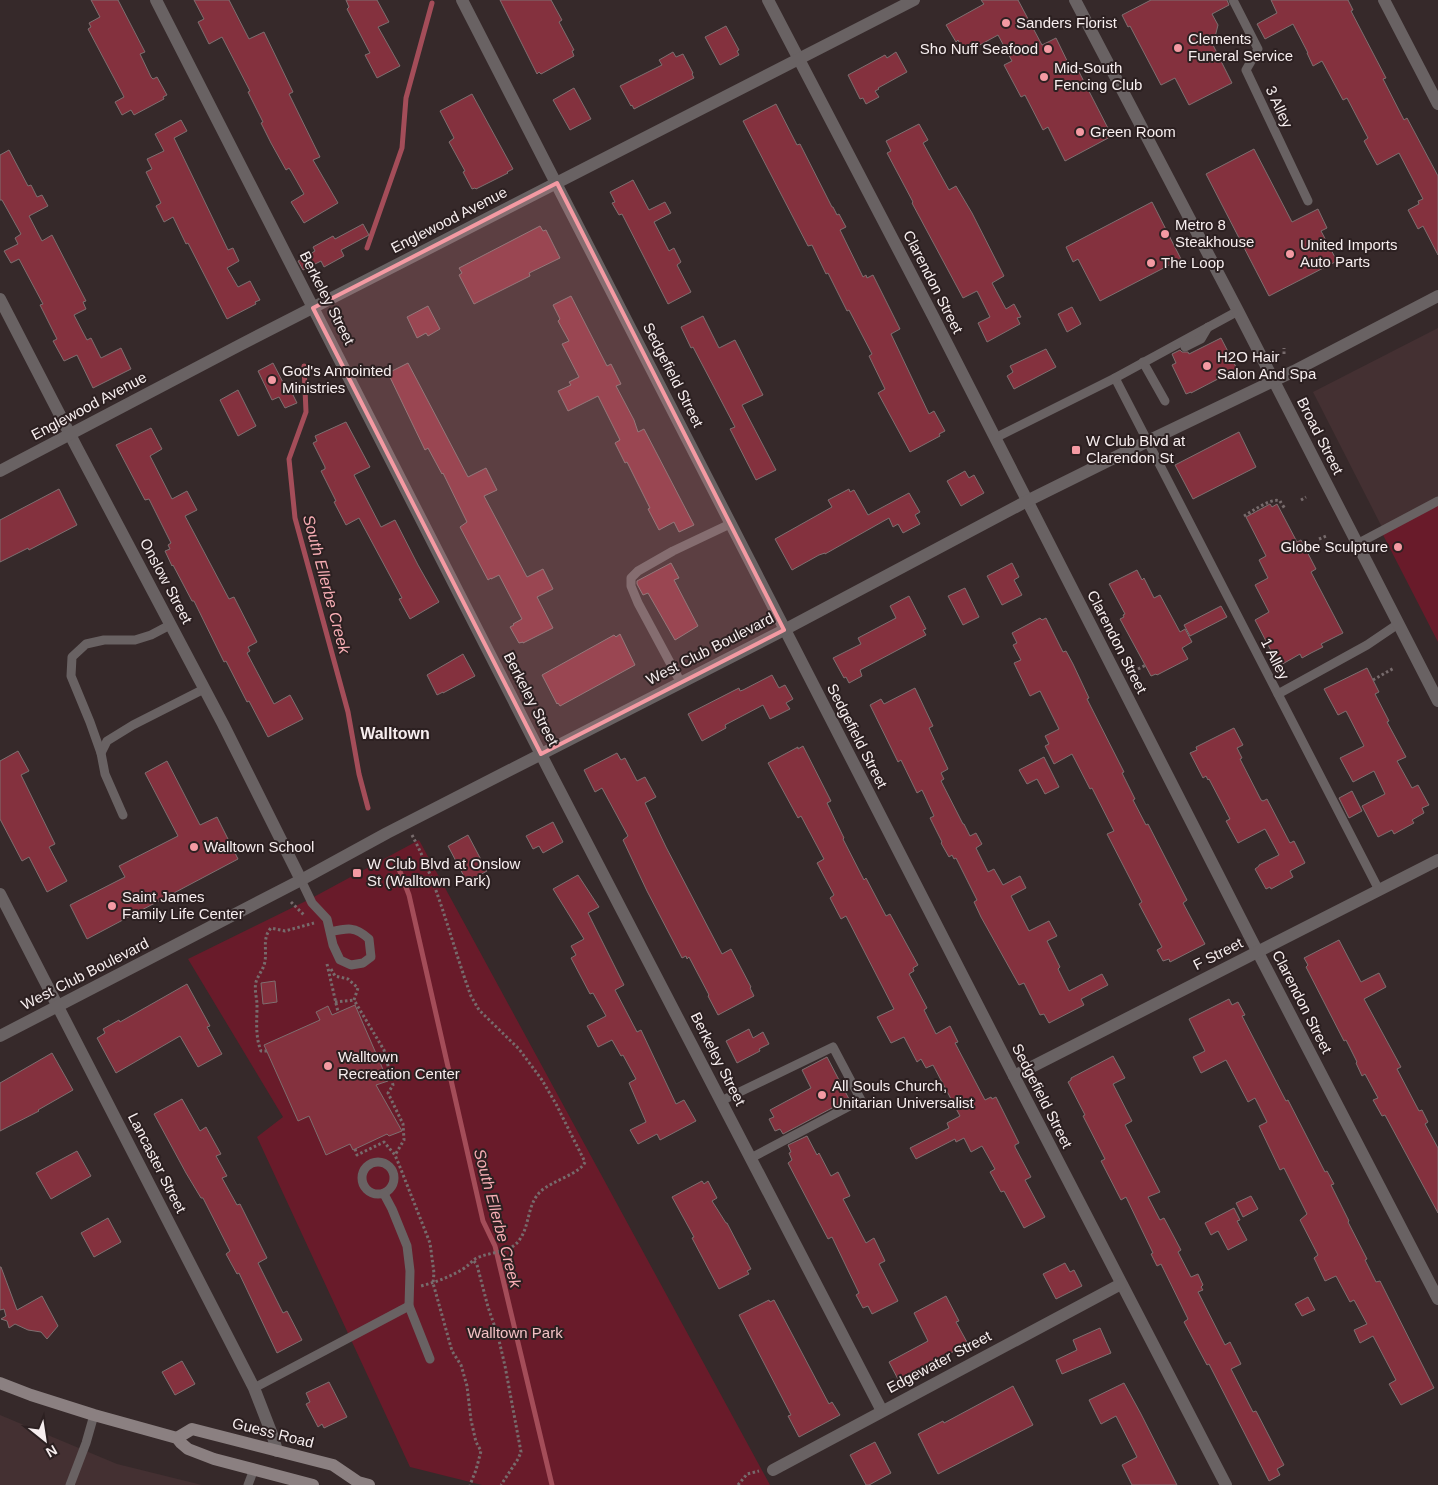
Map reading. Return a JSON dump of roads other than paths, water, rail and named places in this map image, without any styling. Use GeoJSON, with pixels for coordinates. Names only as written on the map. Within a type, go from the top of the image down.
{"type":"FeatureCollection","features":[{"type":"Feature","properties":{"kind":"main road"},"geometry":{"type":"LineString","coordinates":[[0,1383],[94,1416],[177,1438],[188,1449],[214,1459],[313,1485]]}},
{"type":"Feature","properties":{"kind":"main road","name":"Guess Road"},"geometry":{"type":"LineString","coordinates":[[177,1438],[192,1429],[333,1465],[358,1484]]}},
{"type":"Feature","properties":{"kind":"street","name":"Berkeley Street"},"geometry":{"type":"LineString","coordinates":[[156,0],[541,754],[882,1411]]}},
{"type":"Feature","properties":{"kind":"street","name":"Sedgefield Street"},"geometry":{"type":"LineString","coordinates":[[462,0],[784,630],[1226,1485]]}},
{"type":"Feature","properties":{"kind":"street","name":"Clarendon Street"},"geometry":{"type":"LineString","coordinates":[[768,0],[1438,1299]]}},
{"type":"Feature","properties":{"kind":"street","name":"Englewood Avenue"},"geometry":{"type":"LineString","coordinates":[[0,471],[313,308],[914,0]]}},
{"type":"Feature","properties":{"kind":"street","name":"Broad Street"},"geometry":{"type":"LineString","coordinates":[[1075,0],[1238,311],[1438,701]]}},
{"type":"Feature","properties":{"kind":"street"},"geometry":{"type":"LineString","coordinates":[[1384,0],[1438,104]]}},
{"type":"Feature","properties":{"kind":"street","name":"West Club Boulevard"},"geometry":{"type":"LineString","coordinates":[[0,1036],[541,754],[784,630],[1027,501],[1274,381],[1438,296]]}},
{"type":"Feature","properties":{"kind":"street","name":"Onslow Street"},"geometry":{"type":"LineString","coordinates":[[0,299],[204,688],[301,880]]}},
{"type":"Feature","properties":{"kind":"street","name":"F Street"},"geometry":{"type":"LineString","coordinates":[[1014,1076],[1438,860]]}},
{"type":"Feature","properties":{"kind":"street","name":"Lancaster Street"},"geometry":{"type":"LineString","coordinates":[[0,894],[254,1388],[277,1451]]}},
{"type":"Feature","properties":{"kind":"street","name":"Edgewater Street"},"geometry":{"type":"LineString","coordinates":[[772,1470],[1121,1284]]}},
{"type":"Feature","properties":{"kind":"lane","name":"3 Alley"},"geometry":{"type":"LineString","coordinates":[[1233,0],[1258,49],[1246,70],[1308,201]]}},
{"type":"Feature","properties":{"kind":"lane"},"geometry":{"type":"LineString","coordinates":[[994,438],[1115,378],[1238,311]]}},
{"type":"Feature","properties":{"kind":"lane"},"geometry":{"type":"LineString","coordinates":[[1185,347],[1201,339],[1210,325]]}},
{"type":"Feature","properties":{"kind":"lane"},"geometry":{"type":"LineString","coordinates":[[1153,356],[1172,354]]}},
{"type":"Feature","properties":{"kind":"lane"},"geometry":{"type":"LineString","coordinates":[[1143,362],[1165,401]]}},
{"type":"Feature","properties":{"kind":"lane","name":"1 Alley"},"geometry":{"type":"LineString","coordinates":[[1115,378],[1379,890]]}},
{"type":"Feature","properties":{"kind":"lane"},"geometry":{"type":"LineString","coordinates":[[1357,544],[1438,501]]}},
{"type":"Feature","properties":{"kind":"lane"},"geometry":{"type":"LineString","coordinates":[[680,683],[630,586],[631,578],[638,571],[673,551],[730,524]]}},
{"type":"Feature","properties":{"kind":"lane"},"geometry":{"type":"LineString","coordinates":[[1278,694],[1368,645],[1398,624]]}},
{"type":"Feature","properties":{"kind":"lane"},"geometry":{"type":"LineString","coordinates":[[123,815],[105,774],[101,753],[71,676],[72,657],[86,644],[104,640],[135,640],[151,635],[170,625]]}},
{"type":"Feature","properties":{"kind":"lane"},"geometry":{"type":"LineString","coordinates":[[101,753],[107,741],[133,725],[204,688]]}},
{"type":"Feature","properties":{"kind":"lane"},"geometry":{"type":"LineString","coordinates":[[301,880],[312,903],[327,919],[330,932],[333,945],[340,960],[351,965],[363,963],[371,957],[369,939],[362,931],[349,928],[330,932]]}},
{"type":"Feature","properties":{"kind":"lane"},"geometry":{"type":"LineString","coordinates":[[721,1101],[833,1047],[861,1100],[751,1158]]}},
{"type":"Feature","properties":{"kind":"lane"},"geometry":{"type":"LineString","coordinates":[[384,1194],[407,1246],[410,1271],[409,1306],[430,1359]]}},
{"type":"Feature","properties":{"kind":"lane"},"geometry":{"type":"LineString","coordinates":[[254,1388],[409,1306]]}},
{"type":"Feature","properties":{"kind":"lane"},"geometry":{"type":"LineString","coordinates":[[70,1485],[94,1416]]}},
{"type":"Feature","properties":{"kind":"lane"},"geometry":{"type":"LineString","coordinates":[[248,1485],[254,1469]]}},
{"type":"Feature","properties":{"kind":"waterway","name":"South Ellerbe Creek"},"geometry":{"type":"LineString","coordinates":[[367,248],[402,148],[406,98],[432,3]]}},
{"type":"Feature","properties":{"kind":"waterway","name":"South Ellerbe Creek"},"geometry":{"type":"LineString","coordinates":[[304,366],[306,412],[289,459],[295,518],[348,712],[359,774],[368,808]]}},
{"type":"Feature","properties":{"kind":"waterway","name":"South Ellerbe Creek"},"geometry":{"type":"LineString","coordinates":[[399,869],[409,895],[483,1221],[495,1246],[552,1485]]}},
{"type":"Feature","properties":{"kind":"place","name":"Sanders Florist"},"geometry":{"type":"Point","coordinates":[1006,23]}},
{"type":"Feature","properties":{"kind":"place","name":"Clements Funeral Service"},"geometry":{"type":"Point","coordinates":[1178,48]}},
{"type":"Feature","properties":{"kind":"place","name":"Sho Nuff Seafood"},"geometry":{"type":"Point","coordinates":[1048,49]}},
{"type":"Feature","properties":{"kind":"place","name":"Mid-South Fencing Club"},"geometry":{"type":"Point","coordinates":[1044,77]}},
{"type":"Feature","properties":{"kind":"place","name":"Green Room"},"geometry":{"type":"Point","coordinates":[1080,132]}},
{"type":"Feature","properties":{"kind":"place","name":"Metro 8 Steakhouse"},"geometry":{"type":"Point","coordinates":[1165,234]}},
{"type":"Feature","properties":{"kind":"place","name":"United Imports Auto Parts"},"geometry":{"type":"Point","coordinates":[1290,254]}},
{"type":"Feature","properties":{"kind":"place","name":"The Loop"},"geometry":{"type":"Point","coordinates":[1151,263]}},
{"type":"Feature","properties":{"kind":"place","name":"H2O Hair Salon And Spa"},"geometry":{"type":"Point","coordinates":[1207,366]}},
{"type":"Feature","properties":{"kind":"place","name":"God's Annointed Ministries"},"geometry":{"type":"Point","coordinates":[272,380]}},
{"type":"Feature","properties":{"kind":"place","name":"W Club Blvd at Clarendon St"},"geometry":{"type":"Point","coordinates":[1076,450]}},
{"type":"Feature","properties":{"kind":"place","name":"Globe Sculpture"},"geometry":{"type":"Point","coordinates":[1398,547]}},
{"type":"Feature","properties":{"kind":"place","name":"Walltown School"},"geometry":{"type":"Point","coordinates":[194,847]}},
{"type":"Feature","properties":{"kind":"place","name":"W Club Blvd at Onslow St (Walltown Park)"},"geometry":{"type":"Point","coordinates":[357,873]}},
{"type":"Feature","properties":{"kind":"place","name":"Saint James Family Life Center"},"geometry":{"type":"Point","coordinates":[112,906]}},
{"type":"Feature","properties":{"kind":"place","name":"Walltown Recreation Center"},"geometry":{"type":"Point","coordinates":[328,1066]}},
{"type":"Feature","properties":{"kind":"place","name":"All Souls Church, Unitarian Universalist"},"geometry":{"type":"Point","coordinates":[822,1095]}},
{"type":"Feature","properties":{"kind":"district","name":"Walltown"},"geometry":{"type":"Point","coordinates":[395,733]}},
{"type":"Feature","properties":{"kind":"park label","name":"Walltown Park"},"geometry":{"type":"Point","coordinates":[515,1333]}}]}
